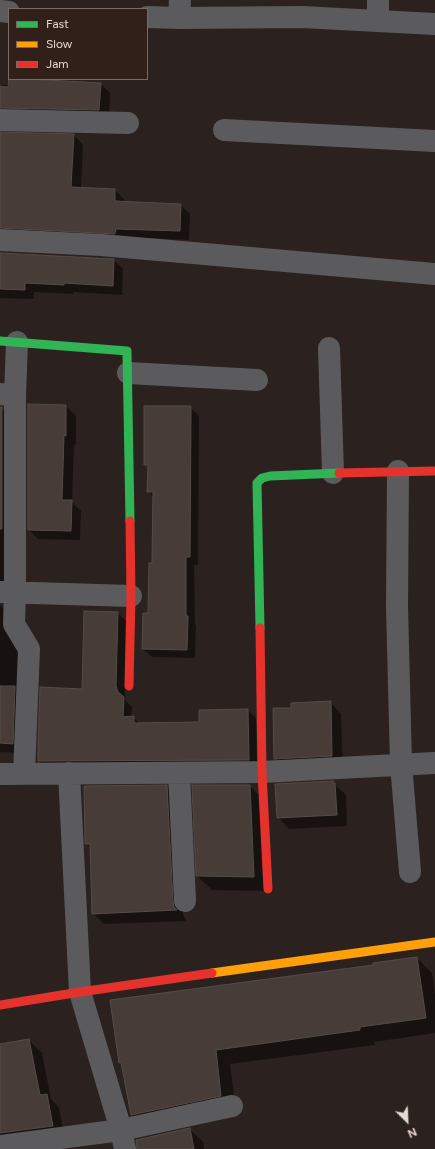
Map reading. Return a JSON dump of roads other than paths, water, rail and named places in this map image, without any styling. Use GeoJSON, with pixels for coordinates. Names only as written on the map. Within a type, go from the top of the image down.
{"type":"FeatureCollection","features":[{"type":"Feature","properties":{"kind":"street"},"geometry":{"type":"LineString","coordinates":[[148,17],[179,9],[378,10],[435,24]]}},
{"type":"Feature","properties":{"kind":"street"},"geometry":{"type":"LineString","coordinates":[[0,120],[128,123]]}},
{"type":"Feature","properties":{"kind":"street"},"geometry":{"type":"LineString","coordinates":[[224,130],[435,141]]}},
{"type":"Feature","properties":{"kind":"street"},"geometry":{"type":"LineString","coordinates":[[0,240],[101,245],[435,274]]}},
{"type":"Feature","properties":{"kind":"street"},"geometry":{"type":"LineString","coordinates":[[24,774],[29,649],[14,624],[7,592],[7,395],[9,341],[127,351],[131,596],[129,686]]}},
{"type":"Feature","properties":{"kind":"street"},"geometry":{"type":"LineString","coordinates":[[329,348],[333,473]]}},
{"type":"Feature","properties":{"kind":"street"},"geometry":{"type":"LineString","coordinates":[[128,373],[257,380]]}},
{"type":"Feature","properties":{"kind":"street"},"geometry":{"type":"LineString","coordinates":[[398,471],[397,607],[401,764],[410,872]]}},
{"type":"Feature","properties":{"kind":"street"},"geometry":{"type":"LineString","coordinates":[[268,889],[262,772],[257,483],[262,478],[270,476],[435,471]]}},
{"type":"Feature","properties":{"kind":"street"},"geometry":{"type":"LineString","coordinates":[[7,592],[131,596]]}},
{"type":"Feature","properties":{"kind":"street"},"geometry":{"type":"LineString","coordinates":[[0,774],[262,772],[435,763]]}},
{"type":"Feature","properties":{"kind":"street"},"geometry":{"type":"LineString","coordinates":[[69,773],[80,992],[123,1140]]}},
{"type":"Feature","properties":{"kind":"street"},"geometry":{"type":"LineString","coordinates":[[179,773],[185,901]]}},
{"type":"Feature","properties":{"kind":"street"},"geometry":{"type":"LineString","coordinates":[[0,1005],[80,992],[435,942]]}},
{"type":"Feature","properties":{"kind":"street"},"geometry":{"type":"LineString","coordinates":[[0,1146],[123,1140],[232,1106]]}}]}
